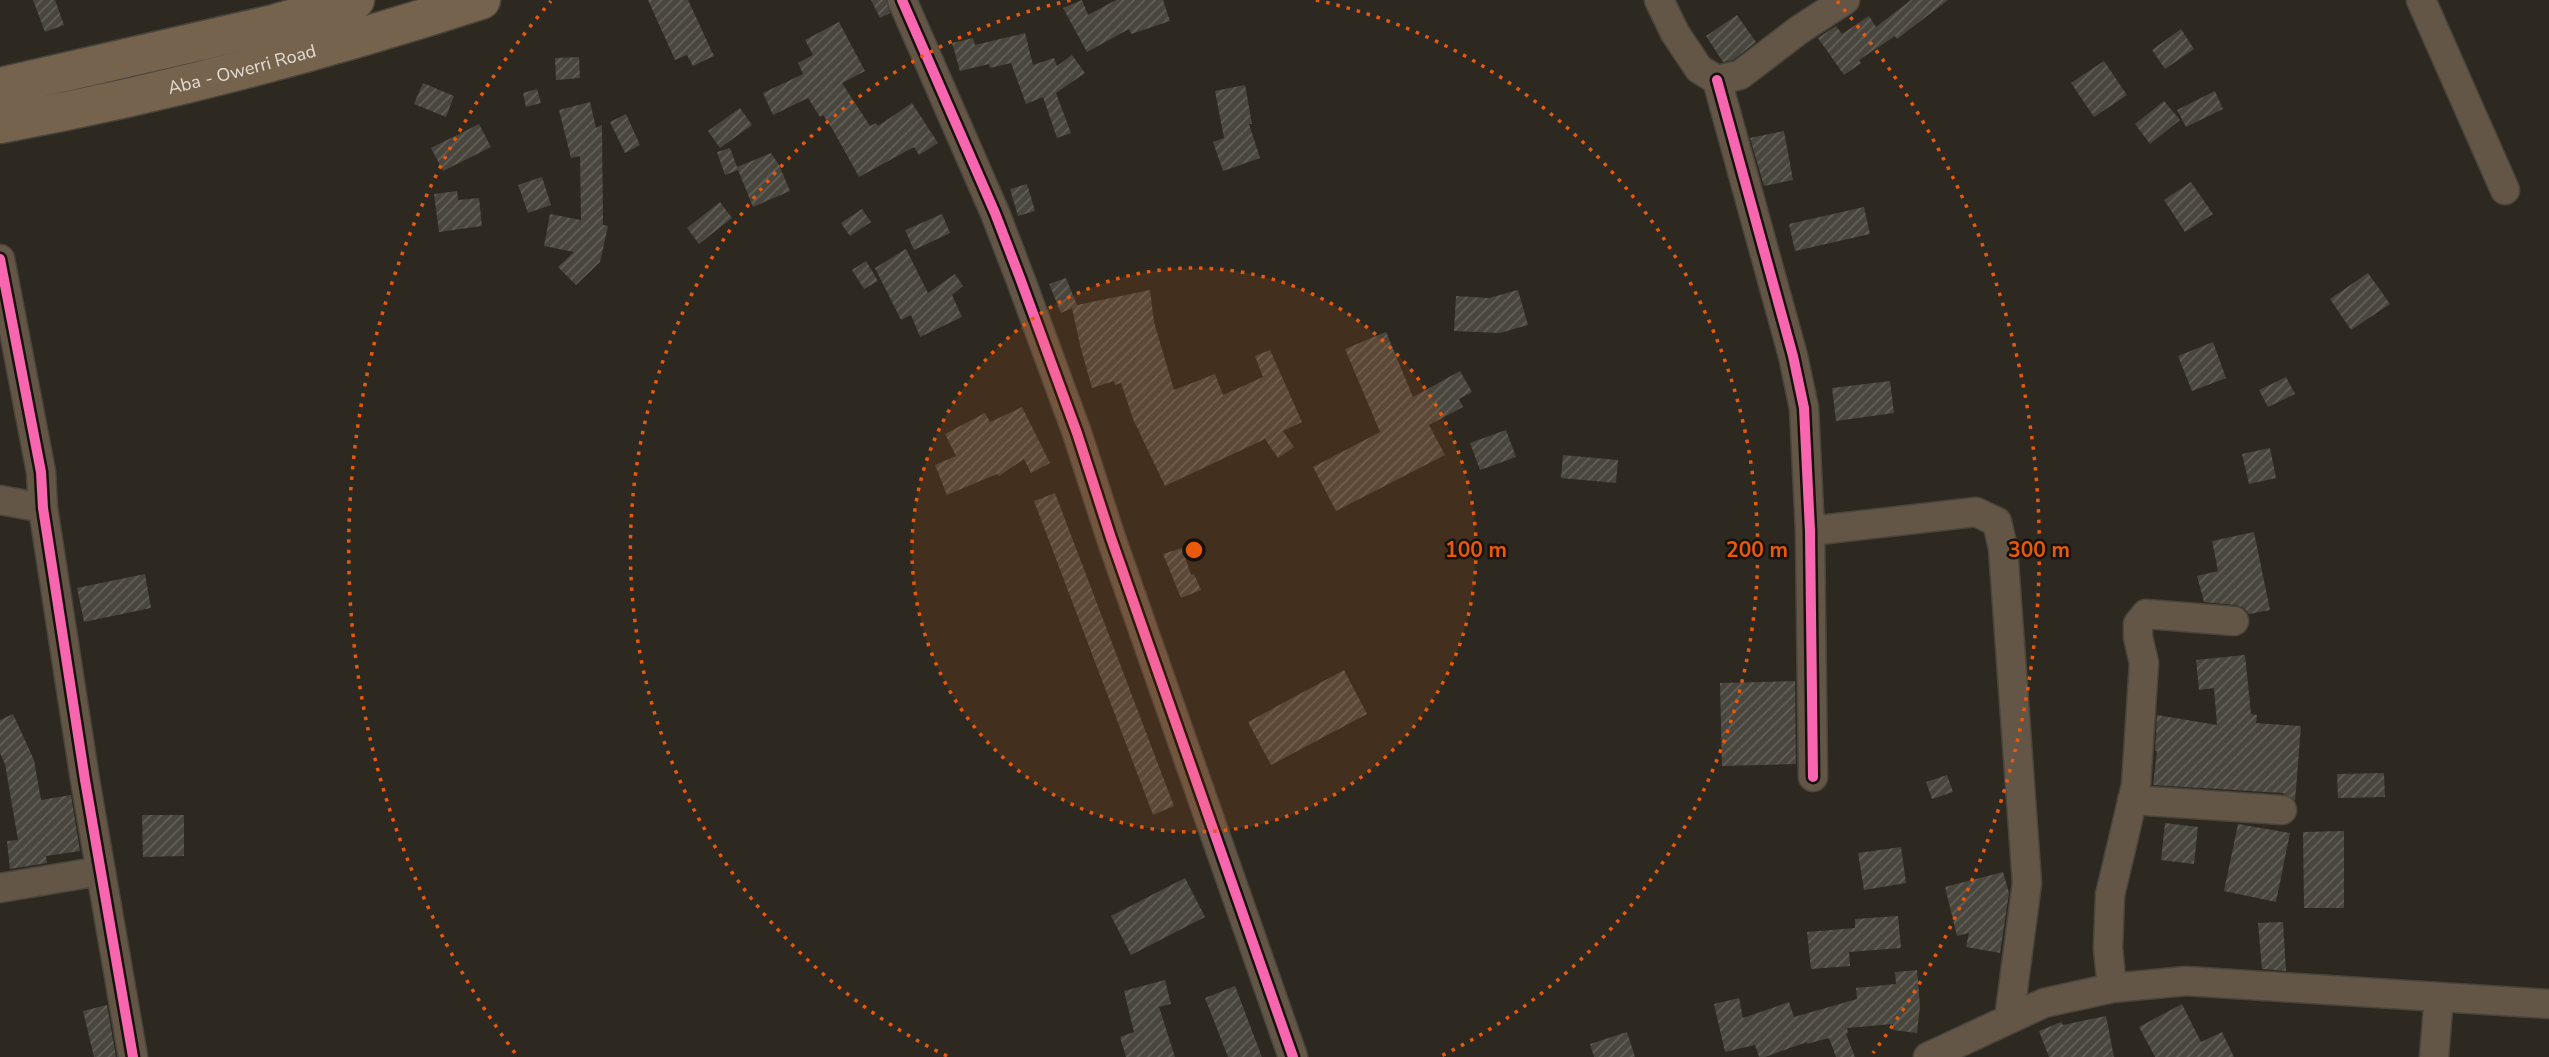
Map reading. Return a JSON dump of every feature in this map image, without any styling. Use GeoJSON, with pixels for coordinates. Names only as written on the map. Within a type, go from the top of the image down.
{"type":"FeatureCollection","features":[{"type":"Feature","properties":{"kind":"highway","name":"Aba - Owerri Road"},"geometry":{"type":"LineString","coordinates":[[0,87],[274,24],[355,0]]}},
{"type":"Feature","properties":{"kind":"highway","name":"Aba - Owerri Road"},"geometry":{"type":"LineString","coordinates":[[0,124],[66,112],[312,52],[481,0]]}},
{"type":"Feature","properties":{"kind":"street"},"geometry":{"type":"LineString","coordinates":[[902,0],[995,213],[1020,278],[1077,433],[1111,538],[1293,1057]]}},
{"type":"Feature","properties":{"kind":"street"},"geometry":{"type":"LineString","coordinates":[[1659,0],[1675,33],[1699,69],[1717,80],[1793,356],[1804,408],[1810,531],[1813,778]]}},
{"type":"Feature","properties":{"kind":"street"},"geometry":{"type":"LineString","coordinates":[[1717,80],[1740,75],[1799,30],[1845,0]]}},
{"type":"Feature","properties":{"kind":"street"},"geometry":{"type":"LineString","coordinates":[[2429,4],[2505,190]]}},
{"type":"Feature","properties":{"kind":"street"},"geometry":{"type":"LineString","coordinates":[[0,259],[41,472],[43,508],[133,1057]]}},
{"type":"Feature","properties":{"kind":"street"},"geometry":{"type":"LineString","coordinates":[[0,500],[43,508]]}},
{"type":"Feature","properties":{"kind":"street"},"geometry":{"type":"LineString","coordinates":[[1810,531],[1976,512],[1997,522],[2003,548],[2027,883],[2008,1019]]}},
{"type":"Feature","properties":{"kind":"street"},"geometry":{"type":"LineString","coordinates":[[2112,988],[2108,948],[2110,895],[2136,785],[2144,663],[2138,624],[2146,614],[2234,621]]}},
{"type":"Feature","properties":{"kind":"street"},"geometry":{"type":"LineString","coordinates":[[2132,800],[2282,810]]}},
{"type":"Feature","properties":{"kind":"street"},"geometry":{"type":"LineString","coordinates":[[0,888],[101,871]]}},
{"type":"Feature","properties":{"kind":"street"},"geometry":{"type":"LineString","coordinates":[[1928,1057],[2044,1003],[2112,988],[2186,981],[2549,1004]]}},
{"type":"Feature","properties":{"kind":"street"},"geometry":{"type":"LineString","coordinates":[[2434,1057],[2439,997]]}},
{"type":"Feature","properties":{"kind":"building"},"geometry":{"type":"Polygon","coordinates":[[[33,0],[55,0],[64,25],[45,32],[33,0]]]}},
{"type":"Feature","properties":{"kind":"building"},"geometry":{"type":"Polygon","coordinates":[[[648,0],[688,0],[714,56],[693,66],[687,55],[675,60],[648,0]]]}},
{"type":"Feature","properties":{"kind":"building"},"geometry":{"type":"Polygon","coordinates":[[[871,0],[886,0],[890,13],[880,18],[871,0]]]}},
{"type":"Feature","properties":{"kind":"building"},"geometry":{"type":"Polygon","coordinates":[[[1082,0],[1088,15],[1116,0],[1163,0],[1170,21],[1131,34],[1129,29],[1087,52],[1063,8],[1082,0]]]}},
{"type":"Feature","properties":{"kind":"building"},"geometry":{"type":"Polygon","coordinates":[[[1911,0],[1948,0],[1897,39],[1895,36],[1859,60],[1861,63],[1844,75],[1818,38],[1836,26],[1842,34],[1869,16],[1876,27],[1911,0]]]}},
{"type":"Feature","properties":{"kind":"building"},"geometry":{"type":"Polygon","coordinates":[[[1737,15],[1756,42],[1733,60],[1723,62],[1706,36],[1737,15]]]}},
{"type":"Feature","properties":{"kind":"building"},"geometry":{"type":"Polygon","coordinates":[[[839,22],[865,71],[842,83],[870,126],[876,123],[878,126],[912,103],[938,143],[919,155],[914,147],[859,177],[833,130],[823,115],[820,117],[808,98],[773,115],[763,93],[803,74],[798,63],[813,55],[805,40],[839,22]]]}},
{"type":"Feature","properties":{"kind":"building"},"geometry":{"type":"Polygon","coordinates":[[[2181,29],[2194,49],[2165,69],[2152,50],[2181,29]]]}},
{"type":"Feature","properties":{"kind":"building"},"geometry":{"type":"Polygon","coordinates":[[[1025,33],[1033,65],[1054,58],[1057,66],[1072,55],[1085,73],[1056,93],[1071,133],[1057,138],[1043,97],[1026,104],[1011,63],[990,68],[989,64],[960,71],[952,43],[973,38],[975,45],[1025,33]]]}},
{"type":"Feature","properties":{"kind":"building"},"geometry":{"type":"Polygon","coordinates":[[[579,57],[580,78],[556,80],[555,58],[579,57]]]}},
{"type":"Feature","properties":{"kind":"building"},"geometry":{"type":"Polygon","coordinates":[[[2104,61],[2127,95],[2094,117],[2071,83],[2104,61]]]}},
{"type":"Feature","properties":{"kind":"building"},"geometry":{"type":"Polygon","coordinates":[[[423,83],[454,96],[446,117],[414,104],[423,83]]]}},
{"type":"Feature","properties":{"kind":"building"},"geometry":{"type":"Polygon","coordinates":[[[1245,85],[1252,124],[1249,124],[1260,158],[1223,171],[1213,142],[1224,138],[1215,91],[1245,85]]]}},
{"type":"Feature","properties":{"kind":"building"},"geometry":{"type":"Polygon","coordinates":[[[537,89],[541,103],[526,107],[523,93],[537,89]]]}},
{"type":"Feature","properties":{"kind":"building"},"geometry":{"type":"Polygon","coordinates":[[[2215,91],[2223,109],[2186,127],[2177,110],[2215,91]]]}},
{"type":"Feature","properties":{"kind":"building"},"geometry":{"type":"Polygon","coordinates":[[[2164,101],[2180,120],[2150,144],[2135,124],[2164,101]]]}},
{"type":"Feature","properties":{"kind":"building"},"geometry":{"type":"Polygon","coordinates":[[[590,102],[596,128],[602,125],[603,225],[608,226],[600,262],[576,285],[558,267],[574,252],[544,246],[550,214],[581,220],[580,156],[571,158],[559,110],[590,102]]]}},
{"type":"Feature","properties":{"kind":"building"},"geometry":{"type":"Polygon","coordinates":[[[740,108],[752,125],[720,148],[708,131],[740,108]]]}},
{"type":"Feature","properties":{"kind":"building"},"geometry":{"type":"Polygon","coordinates":[[[626,114],[640,145],[625,153],[610,122],[626,114]]]}},
{"type":"Feature","properties":{"kind":"building"},"geometry":{"type":"Polygon","coordinates":[[[479,124],[491,147],[443,171],[431,148],[479,124]]]}},
{"type":"Feature","properties":{"kind":"building"},"geometry":{"type":"Polygon","coordinates":[[[1784,131],[1793,180],[1764,186],[1750,138],[1784,131]]]}},
{"type":"Feature","properties":{"kind":"building"},"geometry":{"type":"Polygon","coordinates":[[[730,148],[737,167],[771,153],[790,191],[753,207],[738,170],[725,175],[717,152],[730,148]]]}},
{"type":"Feature","properties":{"kind":"building"},"geometry":{"type":"Polygon","coordinates":[[[542,177],[551,205],[528,213],[518,185],[542,177]]]}},
{"type":"Feature","properties":{"kind":"building"},"geometry":{"type":"Polygon","coordinates":[[[2191,182],[2213,214],[2185,232],[2164,200],[2191,182]]]}},
{"type":"Feature","properties":{"kind":"building"},"geometry":{"type":"Polygon","coordinates":[[[1027,184],[1035,211],[1018,216],[1010,189],[1027,184]]]}},
{"type":"Feature","properties":{"kind":"building"},"geometry":{"type":"Polygon","coordinates":[[[457,191],[458,200],[479,198],[482,226],[439,232],[434,194],[457,191]]]}},
{"type":"Feature","properties":{"kind":"building"},"geometry":{"type":"Polygon","coordinates":[[[720,202],[732,218],[699,244],[687,228],[720,202]]]}},
{"type":"Feature","properties":{"kind":"building"},"geometry":{"type":"Polygon","coordinates":[[[1864,207],[1870,234],[1795,251],[1789,224],[1864,207]]]}},
{"type":"Feature","properties":{"kind":"building"},"geometry":{"type":"Polygon","coordinates":[[[862,209],[871,222],[850,236],[841,223],[862,209]]]}},
{"type":"Feature","properties":{"kind":"building"},"geometry":{"type":"Polygon","coordinates":[[[942,214],[950,233],[914,250],[905,230],[942,214]]]}},
{"type":"Feature","properties":{"kind":"building"},"geometry":{"type":"Polygon","coordinates":[[[906,249],[928,293],[955,274],[963,286],[952,295],[962,317],[920,337],[911,315],[901,320],[875,268],[906,249]]]}},
{"type":"Feature","properties":{"kind":"building"},"geometry":{"type":"Polygon","coordinates":[[[866,261],[878,281],[864,289],[852,270],[866,261]]]}},
{"type":"Feature","properties":{"kind":"building"},"geometry":{"type":"Polygon","coordinates":[[[2368,273],[2390,304],[2351,330],[2330,299],[2368,273]]]}},
{"type":"Feature","properties":{"kind":"building"},"geometry":{"type":"Polygon","coordinates":[[[1066,278],[1077,305],[1150,290],[1154,322],[1174,390],[1215,374],[1223,395],[1263,377],[1255,356],[1270,350],[1302,422],[1283,431],[1294,447],[1278,458],[1265,439],[1165,486],[1133,419],[1121,383],[1115,385],[1114,381],[1092,388],[1072,308],[1061,313],[1049,284],[1066,278]]]}},
{"type":"Feature","properties":{"kind":"building"},"geometry":{"type":"Polygon","coordinates":[[[1518,290],[1528,325],[1500,333],[1454,331],[1456,296],[1489,298],[1518,290]]]}},
{"type":"Feature","properties":{"kind":"building"},"geometry":{"type":"Polygon","coordinates":[[[1386,332],[1413,397],[1460,371],[1472,392],[1459,399],[1463,407],[1429,425],[1445,455],[1336,511],[1313,467],[1380,432],[1345,349],[1386,332]]]}},
{"type":"Feature","properties":{"kind":"building"},"geometry":{"type":"Polygon","coordinates":[[[2213,342],[2226,378],[2192,391],[2178,356],[2213,342]]]}},
{"type":"Feature","properties":{"kind":"building"},"geometry":{"type":"Polygon","coordinates":[[[2286,377],[2295,394],[2268,407],[2259,390],[2286,377]]]}},
{"type":"Feature","properties":{"kind":"building"},"geometry":{"type":"Polygon","coordinates":[[[1890,381],[1894,413],[1836,421],[1832,388],[1890,381]]]}},
{"type":"Feature","properties":{"kind":"building"},"geometry":{"type":"Polygon","coordinates":[[[1022,407],[1050,463],[1031,473],[1024,459],[999,476],[997,474],[947,495],[935,465],[956,456],[945,434],[985,413],[990,422],[1022,407]]]}},
{"type":"Feature","properties":{"kind":"building"},"geometry":{"type":"Polygon","coordinates":[[[1506,430],[1516,457],[1480,470],[1470,443],[1506,430]]]}},
{"type":"Feature","properties":{"kind":"building"},"geometry":{"type":"Polygon","coordinates":[[[2270,448],[2276,478],[2249,484],[2242,454],[2270,448]]]}},
{"type":"Feature","properties":{"kind":"building"},"geometry":{"type":"Polygon","coordinates":[[[1563,455],[1618,460],[1616,483],[1561,478],[1563,455]]]}},
{"type":"Feature","properties":{"kind":"building"},"geometry":{"type":"Polygon","coordinates":[[[1055,493],[1174,806],[1153,815],[1034,501],[1055,493]]]}},
{"type":"Feature","properties":{"kind":"building"},"geometry":{"type":"Polygon","coordinates":[[[2254,532],[2270,610],[2249,614],[2236,605],[2204,602],[2197,576],[2218,571],[2212,541],[2254,532]]]}},
{"type":"Feature","properties":{"kind":"building"},"geometry":{"type":"Polygon","coordinates":[[[1182,548],[1191,575],[1194,574],[1201,590],[1181,598],[1163,554],[1182,548]]]}},
{"type":"Feature","properties":{"kind":"building"},"geometry":{"type":"Polygon","coordinates":[[[145,574],[151,608],[84,622],[77,588],[145,574]]]}},
{"type":"Feature","properties":{"kind":"building"},"geometry":{"type":"Polygon","coordinates":[[[2245,655],[2251,714],[2257,715],[2256,723],[2301,726],[2295,801],[2283,793],[2153,785],[2157,715],[2217,725],[2214,688],[2199,690],[2196,660],[2245,655]]]}},
{"type":"Feature","properties":{"kind":"building"},"geometry":{"type":"Polygon","coordinates":[[[1344,670],[1367,714],[1271,765],[1248,722],[1344,670]]]}},
{"type":"Feature","properties":{"kind":"building"},"geometry":{"type":"Polygon","coordinates":[[[1795,681],[1796,764],[1722,766],[1720,683],[1795,681]]]}},
{"type":"Feature","properties":{"kind":"building"},"geometry":{"type":"Polygon","coordinates":[[[13,714],[34,760],[41,800],[71,795],[80,851],[46,856],[47,863],[10,869],[7,841],[18,840],[5,764],[0,753],[0,720],[13,714]]]}},
{"type":"Feature","properties":{"kind":"building"},"geometry":{"type":"Polygon","coordinates":[[[2384,773],[2385,797],[2338,798],[2337,774],[2384,773]]]}},
{"type":"Feature","properties":{"kind":"building"},"geometry":{"type":"Polygon","coordinates":[[[1947,775],[1953,792],[1932,799],[1926,782],[1947,775]]]}},
{"type":"Feature","properties":{"kind":"building"},"geometry":{"type":"Polygon","coordinates":[[[142,815],[184,815],[184,856],[143,857],[142,815]]]}},
{"type":"Feature","properties":{"kind":"building"},"geometry":{"type":"Polygon","coordinates":[[[2165,823],[2198,827],[2194,864],[2161,860],[2165,823]]]}},
{"type":"Feature","properties":{"kind":"building"},"geometry":{"type":"Polygon","coordinates":[[[2238,824],[2290,833],[2276,902],[2224,891],[2238,824]]]}},
{"type":"Feature","properties":{"kind":"building"},"geometry":{"type":"Polygon","coordinates":[[[2344,831],[2344,908],[2304,908],[2303,832],[2344,831]]]}},
{"type":"Feature","properties":{"kind":"building"},"geometry":{"type":"Polygon","coordinates":[[[1901,847],[1906,883],[1864,890],[1858,853],[1901,847]]]}},
{"type":"Feature","properties":{"kind":"building"},"geometry":{"type":"Polygon","coordinates":[[[2003,872],[2009,893],[2000,953],[1966,947],[1969,933],[1957,936],[1945,887],[2003,872]]]}},
{"type":"Feature","properties":{"kind":"building"},"geometry":{"type":"Polygon","coordinates":[[[1185,878],[1205,917],[1131,955],[1111,916],[1185,878]]]}},
{"type":"Feature","properties":{"kind":"building"},"geometry":{"type":"Polygon","coordinates":[[[1898,916],[1901,948],[1849,952],[1850,966],[1811,969],[1807,932],[1855,928],[1855,919],[1898,916]]]}},
{"type":"Feature","properties":{"kind":"building"},"geometry":{"type":"Polygon","coordinates":[[[2283,922],[2286,971],[2262,969],[2258,923],[2283,922]]]}},
{"type":"Feature","properties":{"kind":"building"},"geometry":{"type":"Polygon","coordinates":[[[1917,970],[1920,1006],[1917,1033],[1893,1030],[1893,1024],[1847,1028],[1846,1034],[1855,1057],[1836,1057],[1829,1038],[1807,1042],[1765,1057],[1759,1057],[1755,1045],[1725,1052],[1714,1004],[1739,998],[1743,1018],[1789,1002],[1794,1017],[1857,999],[1856,988],[1896,984],[1895,972],[1917,970]]]}},
{"type":"Feature","properties":{"kind":"building"},"geometry":{"type":"Polygon","coordinates":[[[1165,980],[1171,1004],[1159,1007],[1175,1057],[1126,1057],[1120,1037],[1134,1032],[1124,991],[1165,980]]]}},
{"type":"Feature","properties":{"kind":"building"},"geometry":{"type":"Polygon","coordinates":[[[1235,986],[1262,1057],[1228,1057],[1205,998],[1235,986]]]}},
{"type":"Feature","properties":{"kind":"building"},"geometry":{"type":"Polygon","coordinates":[[[2182,1004],[2201,1042],[2222,1032],[2234,1057],[2155,1057],[2139,1027],[2182,1004]]]}},
{"type":"Feature","properties":{"kind":"building"},"geometry":{"type":"Polygon","coordinates":[[[107,1005],[116,1057],[94,1057],[83,1011],[107,1005]]]}},
{"type":"Feature","properties":{"kind":"building"},"geometry":{"type":"Polygon","coordinates":[[[2106,1016],[2114,1057],[2049,1057],[2039,1031],[2061,1022],[2063,1025],[2106,1016]]]}},
{"type":"Feature","properties":{"kind":"building"},"geometry":{"type":"Polygon","coordinates":[[[1627,1032],[1635,1057],[1594,1057],[1590,1044],[1627,1032]]]}},
{"type":"Feature","properties":{"kind":"cycle path"},"geometry":{"type":"LineString","coordinates":[[902,0],[995,213],[1020,278],[1077,433],[1111,538],[1293,1057]]}},
{"type":"Feature","properties":{"kind":"cycle path"},"geometry":{"type":"LineString","coordinates":[[1717,80],[1793,356],[1804,408],[1810,531],[1813,777]]}},
{"type":"Feature","properties":{"kind":"cycle path"},"geometry":{"type":"LineString","coordinates":[[0,259],[41,472],[43,508],[85,780],[133,1057]]}}]}
